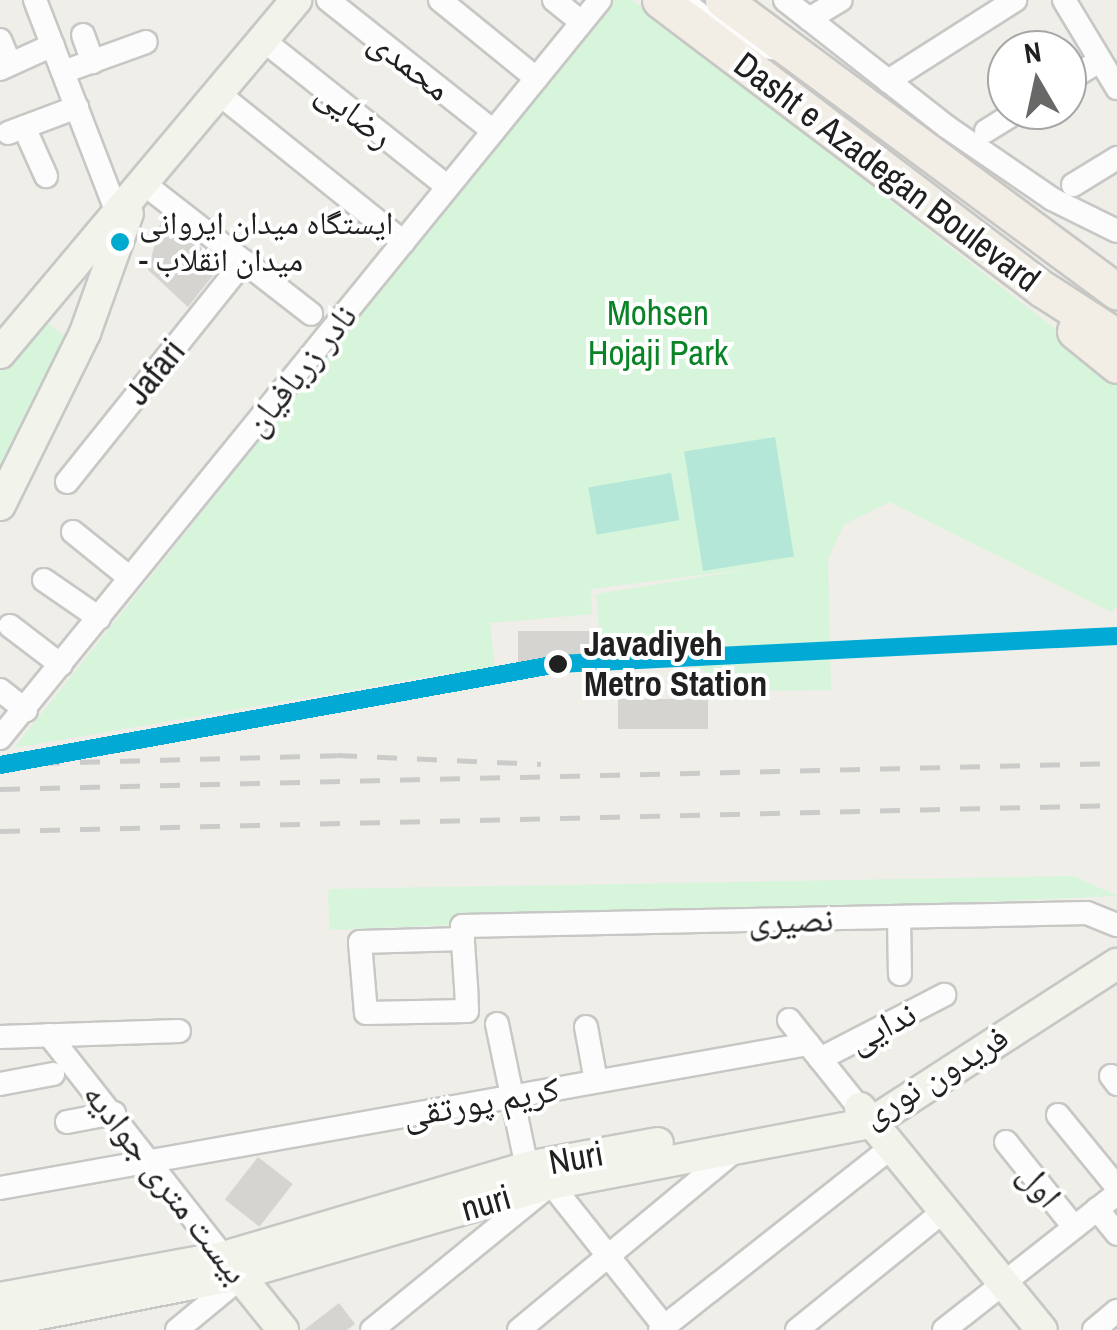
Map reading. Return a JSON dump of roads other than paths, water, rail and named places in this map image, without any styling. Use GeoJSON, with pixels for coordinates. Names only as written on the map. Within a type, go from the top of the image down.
{"type":"FeatureCollection","features":[{"type":"Feature","properties":{"kind":"main road"},"geometry":{"type":"LineString","coordinates":[[0,353],[296,0]]}},
{"type":"Feature","properties":{"kind":"main road","name":"Dasht e Azadegan Boulevard"},"geometry":{"type":"LineString","coordinates":[[660,0],[1044,290],[1117,337]]}},
{"type":"Feature","properties":{"kind":"main road","name":"Dasht e Azadegan Boulevard"},"geometry":{"type":"LineString","coordinates":[[723,0],[1065,259],[1117,292]]}},
{"type":"Feature","properties":{"kind":"main road"},"geometry":{"type":"LineString","coordinates":[[737,0],[793,53]]}},
{"type":"Feature","properties":{"kind":"main road"},"geometry":{"type":"LineString","coordinates":[[0,505],[85,334],[132,196]]}},
{"type":"Feature","properties":{"kind":"main road"},"geometry":{"type":"LineString","coordinates":[[1065,259],[1117,276]]}},
{"type":"Feature","properties":{"kind":"main road"},"geometry":{"type":"LineString","coordinates":[[1044,290],[1082,338],[1117,366]]}},
{"type":"Feature","properties":{"kind":"main road"},"geometry":{"type":"LineString","coordinates":[[42,303],[85,334]]}},
{"type":"Feature","properties":{"kind":"main road","name":"Nuri"},"geometry":{"type":"LineString","coordinates":[[0,1322],[38,1322],[234,1270],[539,1176],[865,1114],[1117,942]]}},
{"type":"Feature","properties":{"kind":"main road","name":"فریدون نوری"},"geometry":{"type":"LineString","coordinates":[[738,1148],[865,1114],[1111,976]]}},
{"type":"Feature","properties":{"kind":"main road"},"geometry":{"type":"LineString","coordinates":[[865,1114],[889,1149],[944,1211],[1037,1329]]}},
{"type":"Feature","properties":{"kind":"main road","name":"nuri"},"geometry":{"type":"LineString","coordinates":[[539,1176],[738,1148]]}},
{"type":"Feature","properties":{"kind":"main road","name":"Nuri"},"geometry":{"type":"LineString","coordinates":[[0,1298],[234,1270]]}},
{"type":"Feature","properties":{"kind":"main road","name":"بیست متری جوادیه"},"geometry":{"type":"LineString","coordinates":[[234,1270],[283,1330]]}},
{"type":"Feature","properties":{"kind":"street"},"geometry":{"type":"LineString","coordinates":[[36,0],[77,107],[132,196],[244,261],[311,314]]}},
{"type":"Feature","properties":{"kind":"street","name":"محمدی"},"geometry":{"type":"LineString","coordinates":[[328,0],[494,131]]}},
{"type":"Feature","properties":{"kind":"street"},"geometry":{"type":"LineString","coordinates":[[440,0],[536,78]]}},
{"type":"Feature","properties":{"kind":"street"},"geometry":{"type":"LineString","coordinates":[[554,0],[581,22]]}},
{"type":"Feature","properties":{"kind":"street","name":"نادر زربافیان"},"geometry":{"type":"LineString","coordinates":[[0,738],[600,0]]}},
{"type":"Feature","properties":{"kind":"street"},"geometry":{"type":"LineString","coordinates":[[785,0],[888,81],[1052,199],[1117,232]]}},
{"type":"Feature","properties":{"kind":"street"},"geometry":{"type":"LineString","coordinates":[[809,20],[841,0]]}},
{"type":"Feature","properties":{"kind":"street"},"geometry":{"type":"LineString","coordinates":[[888,81],[1015,0]]}},
{"type":"Feature","properties":{"kind":"street"},"geometry":{"type":"LineString","coordinates":[[1064,0],[1117,88]]}},
{"type":"Feature","properties":{"kind":"street"},"geometry":{"type":"LineString","coordinates":[[83,35],[93,62]]}},
{"type":"Feature","properties":{"kind":"street"},"geometry":{"type":"LineString","coordinates":[[0,40],[5,66],[53,45]]}},
{"type":"Feature","properties":{"kind":"street","name":"رضایی"},"geometry":{"type":"LineString","coordinates":[[263,40],[448,187]]}},
{"type":"Feature","properties":{"kind":"street"},"geometry":{"type":"LineString","coordinates":[[64,72],[146,42]]}},
{"type":"Feature","properties":{"kind":"street"},"geometry":{"type":"LineString","coordinates":[[1087,68],[1100,60]]}},
{"type":"Feature","properties":{"kind":"street"},"geometry":{"type":"LineString","coordinates":[[218,93],[403,242]]}},
{"type":"Feature","properties":{"kind":"street"},"geometry":{"type":"LineString","coordinates":[[46,176],[16,130],[77,107]]}},
{"type":"Feature","properties":{"kind":"street"},"geometry":{"type":"LineString","coordinates":[[1073,186],[1117,158]]}},
{"type":"Feature","properties":{"kind":"street","name":"Jafari"},"geometry":{"type":"LineString","coordinates":[[67,482],[244,261]]}},
{"type":"Feature","properties":{"kind":"street"},"geometry":{"type":"LineString","coordinates":[[74,532],[130,578]]}},
{"type":"Feature","properties":{"kind":"street"},"geometry":{"type":"LineString","coordinates":[[44,580],[99,618]]}},
{"type":"Feature","properties":{"kind":"street"},"geometry":{"type":"LineString","coordinates":[[10,626],[61,665]]}},
{"type":"Feature","properties":{"kind":"street"},"geometry":{"type":"LineString","coordinates":[[0,690],[26,710]]}},
{"type":"Feature","properties":{"kind":"street","name":"نصیری"},"geometry":{"type":"LineString","coordinates":[[463,933],[467,1011],[366,1013],[360,942],[463,933],[1087,913],[1117,924]]}},
{"type":"Feature","properties":{"kind":"street"},"geometry":{"type":"LineString","coordinates":[[899,918],[900,974]]}},
{"type":"Feature","properties":{"kind":"street","name":"ندایی"},"geometry":{"type":"LineString","coordinates":[[814,1051],[944,996]]}},
{"type":"Feature","properties":{"kind":"street","name":"ندایی"},"geometry":{"type":"LineString","coordinates":[[789,1020],[865,1114]]}},
{"type":"Feature","properties":{"kind":"street"},"geometry":{"type":"LineString","coordinates":[[497,1024],[512,1096],[539,1176],[610,1257],[664,1329],[889,1149]]}},
{"type":"Feature","properties":{"kind":"street"},"geometry":{"type":"LineString","coordinates":[[586,1028],[596,1082]]}},
{"type":"Feature","properties":{"kind":"street"},"geometry":{"type":"LineString","coordinates":[[0,1037],[179,1031]]}},
{"type":"Feature","properties":{"kind":"street","name":"بیست متری جوادیه"},"geometry":{"type":"LineString","coordinates":[[49,1036],[154,1160],[234,1270]]}},
{"type":"Feature","properties":{"kind":"street","name":"کریم پورتقی"},"geometry":{"type":"LineString","coordinates":[[0,1188],[512,1096],[814,1051]]}},
{"type":"Feature","properties":{"kind":"street"},"geometry":{"type":"LineString","coordinates":[[0,1084],[54,1074]]}},
{"type":"Feature","properties":{"kind":"street"},"geometry":{"type":"LineString","coordinates":[[67,1122],[114,1113]]}},
{"type":"Feature","properties":{"kind":"street"},"geometry":{"type":"LineString","coordinates":[[944,1330],[1117,1190],[1058,1115]]}},
{"type":"Feature","properties":{"kind":"street","name":"اول"},"geometry":{"type":"LineString","coordinates":[[1006,1142],[1074,1227]]}},
{"type":"Feature","properties":{"kind":"street"},"geometry":{"type":"LineString","coordinates":[[519,1330],[738,1148]]}},
{"type":"Feature","properties":{"kind":"street"},"geometry":{"type":"LineString","coordinates":[[372,1330],[539,1176]]}},
{"type":"Feature","properties":{"kind":"street"},"geometry":{"type":"LineString","coordinates":[[1097,1209],[1117,1234]]}},
{"type":"Feature","properties":{"kind":"street"},"geometry":{"type":"LineString","coordinates":[[797,1330],[944,1211]]}},
{"type":"Feature","properties":{"kind":"street"},"geometry":{"type":"LineString","coordinates":[[178,1330],[234,1270]]}},
{"type":"Feature","properties":{"kind":"street"},"geometry":{"type":"LineString","coordinates":[[1094,1330],[1117,1311]]}},
{"type":"Feature","properties":{"kind":"lane"},"geometry":{"type":"LineString","coordinates":[[692,0],[756,51],[793,53]]}},
{"type":"Feature","properties":{"kind":"railway"},"geometry":{"type":"LineString","coordinates":[[0,764],[337,755],[541,764]]}},
{"type":"Feature","properties":{"kind":"railway"},"geometry":{"type":"LineString","coordinates":[[0,789],[1117,763]]}},
{"type":"Feature","properties":{"kind":"railway"},"geometry":{"type":"LineString","coordinates":[[0,831],[1117,805]]}},
{"type":"Feature","properties":{"kind":"place","name":"ایستگاه میدان ایروانی - میدان انقلاب"},"geometry":{"type":"Point","coordinates":[120,242]}},
{"type":"Feature","properties":{"kind":"place","name":"Javadiyeh Metro Station"},"geometry":{"type":"Point","coordinates":[558,664]}},
{"type":"Feature","properties":{"kind":"park label","name":"Mohsen Hojaji Park"},"geometry":{"type":"Point","coordinates":[658,333]}}]}
